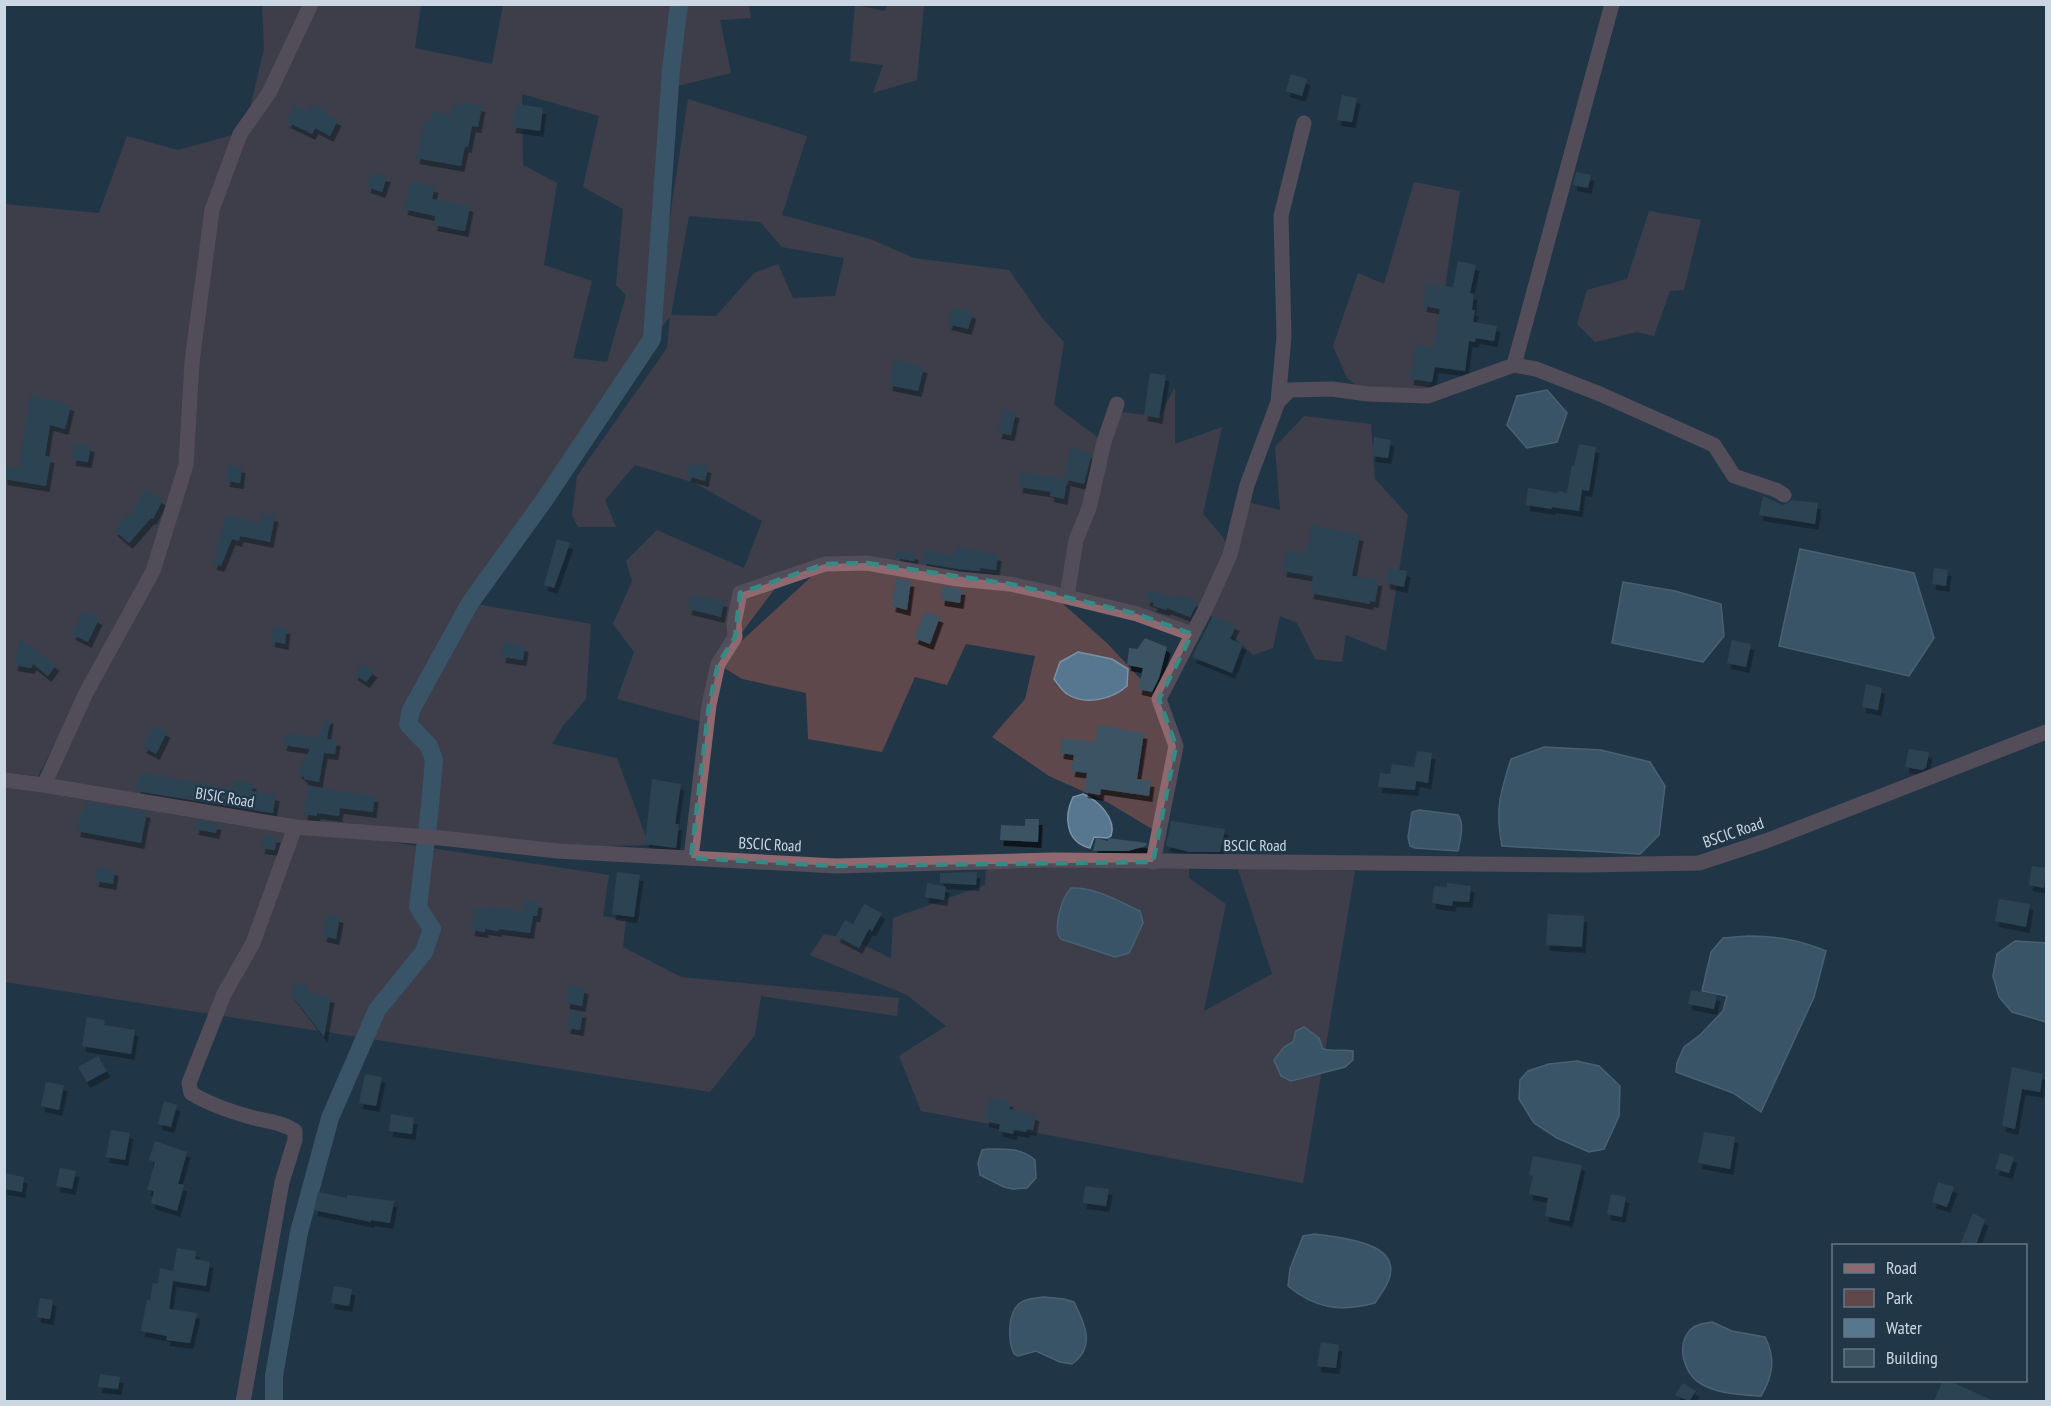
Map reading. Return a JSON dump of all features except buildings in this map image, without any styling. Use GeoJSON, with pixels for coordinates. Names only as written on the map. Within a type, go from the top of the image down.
{"type":"FeatureCollection","features":[{"type":"Feature","properties":{"kind":"street"},"geometry":{"type":"LineString","coordinates":[[44,785],[86,693],[153,571],[186,465],[192,362],[212,210],[240,134],[269,93],[310,4]]}},
{"type":"Feature","properties":{"kind":"street"},"geometry":{"type":"LineString","coordinates":[[1514,365],[1612,4]]}},
{"type":"Feature","properties":{"kind":"street"},"geometry":{"type":"LineString","coordinates":[[1153,862],[1176,746],[1159,699],[1205,610],[1230,555],[1247,485],[1278,402],[1284,337],[1281,216],[1304,123]]}},
{"type":"Feature","properties":{"kind":"street"},"geometry":{"type":"LineString","coordinates":[[1278,402],[1290,390],[1332,389],[1368,394],[1428,396],[1514,365],[1536,369],[1600,394],[1714,445],[1734,476],[1776,490],[1784,495]]}},
{"type":"Feature","properties":{"kind":"street"},"geometry":{"type":"LineString","coordinates":[[1067,596],[1076,540],[1089,508],[1104,442],[1117,404]]}},
{"type":"Feature","properties":{"kind":"street"},"geometry":{"type":"LineString","coordinates":[[691,858],[709,705],[718,664],[735,638],[734,623],[740,593],[825,564],[867,563],[958,579],[1010,584],[1067,596],[1137,614],[1192,634]]}},
{"type":"Feature","properties":{"kind":"street","name":"BSCIC Road"},"geometry":{"type":"LineString","coordinates":[[441,838],[558,851],[836,866],[1053,860],[1585,866],[1699,863],[1766,841],[2046,732]]}},
{"type":"Feature","properties":{"kind":"street","name":"BISIC Road"},"geometry":{"type":"LineString","coordinates":[[4,780],[295,827],[441,838]]}},
{"type":"Feature","properties":{"kind":"street"},"geometry":{"type":"LineString","coordinates":[[243,1401],[282,1182],[295,1140],[295,1131],[287,1126],[204,1101],[191,1093],[189,1083],[224,994],[252,943],[295,827]]}},
{"type":"Feature","properties":{"kind":"highlighted area"},"geometry":{"type":"Polygon","coordinates":[[[867,563],[1010,584],[1137,614],[1192,634],[1159,699],[1176,746],[1153,862],[836,866],[691,858],[709,705],[718,664],[735,637],[740,593],[825,564],[867,563]]]}},
{"type":"Feature","properties":{"kind":"green space"},"geometry":{"type":"Polygon","coordinates":[[[262,5],[421,5],[415,48],[492,64],[503,5],[749,5],[751,18],[720,20],[731,73],[673,87],[653,327],[688,99],[807,136],[782,215],[870,239],[914,258],[1009,270],[1043,319],[1064,342],[1054,405],[1104,442],[1110,426],[1123,412],[1159,417],[1175,387],[1175,444],[1222,427],[1203,514],[1223,537],[1227,547],[1243,501],[1280,510],[1275,447],[1304,416],[1371,424],[1375,479],[1408,515],[1386,651],[1346,635],[1342,662],[1315,659],[1297,623],[1280,616],[1273,648],[1253,655],[1205,610],[1192,634],[1052,594],[1108,644],[1159,699],[1176,746],[1152,829],[1107,802],[1049,776],[992,737],[1025,699],[1035,656],[966,644],[947,685],[915,677],[882,752],[808,739],[806,693],[742,679],[718,664],[703,722],[617,699],[634,652],[613,624],[632,581],[626,561],[657,530],[744,568],[762,521],[695,483],[635,465],[605,500],[616,527],[578,527],[572,515],[577,476],[667,348],[670,317],[652,339],[545,499],[470,603],[591,624],[586,699],[562,727],[552,744],[617,758],[649,845],[560,847],[297,828],[609,875],[603,916],[626,920],[623,947],[681,977],[899,998],[897,1016],[761,996],[755,1035],[710,1092],[5,982],[4,785],[44,785],[153,571],[186,465],[212,210],[246,125],[264,49],[262,5]],[[522,94],[523,165],[557,183],[544,265],[592,281],[573,358],[607,362],[626,295],[616,285],[623,209],[583,187],[599,116],[522,94]],[[689,216],[671,315],[716,316],[754,273],[778,264],[793,298],[835,296],[844,258],[782,247],[760,222],[689,216]],[[824,565],[783,578],[721,660],[824,565]]]}},
{"type":"Feature","properties":{"kind":"green space"},"geometry":{"type":"Polygon","coordinates":[[[855,5],[885,11],[887,5],[924,5],[917,80],[873,93],[883,65],[850,61],[855,5]]]}},
{"type":"Feature","properties":{"kind":"green space"},"geometry":{"type":"Polygon","coordinates":[[[236,134],[206,210],[182,465],[149,569],[81,692],[38,776],[5,773],[4,204],[99,213],[127,136],[178,150],[236,134]]]}},
{"type":"Feature","properties":{"kind":"green space"},"geometry":{"type":"Polygon","coordinates":[[[1414,182],[1460,191],[1428,396],[1368,394],[1347,378],[1333,346],[1358,273],[1384,284],[1414,182]]]}},
{"type":"Feature","properties":{"kind":"green space"},"geometry":{"type":"Polygon","coordinates":[[[1649,211],[1701,220],[1684,290],[1670,291],[1654,336],[1637,332],[1595,342],[1577,324],[1587,290],[1627,279],[1649,211]]]}},
{"type":"Feature","properties":{"kind":"green space"},"geometry":{"type":"Polygon","coordinates":[[[1189,866],[1189,878],[1226,904],[1204,1011],[1272,974],[1237,866],[1355,871],[1303,1183],[921,1111],[899,1056],[946,1026],[907,995],[810,955],[824,934],[851,939],[891,958],[893,918],[985,885],[986,869],[1189,866]]]}},
{"type":"Feature","properties":{"kind":"water"},"geometry":{"type":"Polygon","coordinates":[[[1547,390],[1567,413],[1557,442],[1527,448],[1507,425],[1517,396],[1547,390]]]}},
{"type":"Feature","properties":{"kind":"water"},"geometry":{"type":"Polygon","coordinates":[[[1800,549],[1914,573],[1934,638],[1909,676],[1779,646],[1800,549]]]}},
{"type":"Feature","properties":{"kind":"water"},"geometry":{"type":"Polygon","coordinates":[[[1623,582],[1675,591],[1721,604],[1724,636],[1703,662],[1612,643],[1623,582]]]}},
{"type":"Feature","properties":{"kind":"water"},"geometry":{"type":"Polygon","coordinates":[[[1078,652],[1112,659],[1128,669],[1127,686],[1121,691],[1098,699],[1082,700],[1067,694],[1054,679],[1060,662],[1078,652]]]}},
{"type":"Feature","properties":{"kind":"water"},"geometry":{"type":"Polygon","coordinates":[[[1544,747],[1601,750],[1650,762],[1665,786],[1659,835],[1640,854],[1502,846],[1499,811],[1511,759],[1544,747]]]}},
{"type":"Feature","properties":{"kind":"water"},"geometry":{"type":"Polygon","coordinates":[[[1083,794],[1105,811],[1112,830],[1111,836],[1107,838],[1094,837],[1090,848],[1082,845],[1071,834],[1068,820],[1073,797],[1083,794]]]}},
{"type":"Feature","properties":{"kind":"water"},"geometry":{"type":"Polygon","coordinates":[[[1419,810],[1458,815],[1462,827],[1458,851],[1410,846],[1408,837],[1412,812],[1419,810]]]}},
{"type":"Feature","properties":{"kind":"water"},"geometry":{"type":"Polygon","coordinates":[[[1071,888],[1098,892],[1140,911],[1143,923],[1129,953],[1115,957],[1061,939],[1058,935],[1059,914],[1064,898],[1071,888]]]}},
{"type":"Feature","properties":{"kind":"water"},"geometry":{"type":"Polygon","coordinates":[[[1748,936],[1788,939],[1826,951],[1814,997],[1761,1112],[1733,1093],[1676,1072],[1684,1047],[1700,1035],[1723,1011],[1727,996],[1702,991],[1711,952],[1723,938],[1748,936]]]}},
{"type":"Feature","properties":{"kind":"water"},"geometry":{"type":"Polygon","coordinates":[[[2015,941],[2046,943],[2046,1022],[2012,1012],[1999,997],[1993,976],[1997,954],[2015,941]]]}},
{"type":"Feature","properties":{"kind":"water"},"geometry":{"type":"Polygon","coordinates":[[[1304,1027],[1319,1038],[1323,1049],[1353,1051],[1353,1060],[1345,1067],[1291,1081],[1281,1076],[1274,1060],[1284,1047],[1293,1042],[1296,1031],[1304,1027]]]}},
{"type":"Feature","properties":{"kind":"water"},"geometry":{"type":"Polygon","coordinates":[[[1577,1061],[1599,1066],[1620,1086],[1619,1116],[1604,1149],[1589,1152],[1557,1138],[1534,1123],[1519,1099],[1520,1080],[1528,1071],[1549,1064],[1577,1061]]]}},
{"type":"Feature","properties":{"kind":"water"},"geometry":{"type":"Polygon","coordinates":[[[982,1150],[1013,1150],[1030,1156],[1035,1160],[1036,1178],[1027,1188],[1013,1189],[980,1175],[978,1163],[982,1150]]]}},
{"type":"Feature","properties":{"kind":"water"},"geometry":{"type":"Polygon","coordinates":[[[1315,1234],[1369,1245],[1386,1256],[1390,1264],[1390,1274],[1387,1285],[1375,1303],[1340,1308],[1318,1304],[1288,1286],[1290,1269],[1303,1236],[1315,1234]]]}},
{"type":"Feature","properties":{"kind":"water"},"geometry":{"type":"Polygon","coordinates":[[[1044,1297],[1074,1302],[1082,1319],[1086,1343],[1084,1350],[1072,1364],[1060,1362],[1036,1351],[1018,1356],[1014,1354],[1010,1327],[1013,1313],[1025,1300],[1044,1297]]]}},
{"type":"Feature","properties":{"kind":"water"},"geometry":{"type":"Polygon","coordinates":[[[1712,1322],[1732,1331],[1765,1337],[1771,1352],[1772,1367],[1761,1396],[1732,1394],[1711,1389],[1692,1376],[1684,1361],[1683,1345],[1690,1330],[1695,1326],[1712,1322]]]}},
{"type":"Feature","properties":{"kind":"waterway"},"geometry":{"type":"LineString","coordinates":[[274,1402],[274,1376],[299,1232],[330,1118],[377,1010],[424,952],[432,929],[418,907],[434,760],[429,746],[408,724],[411,710],[470,603],[545,499],[652,339],[671,69],[679,4]]}}]}
